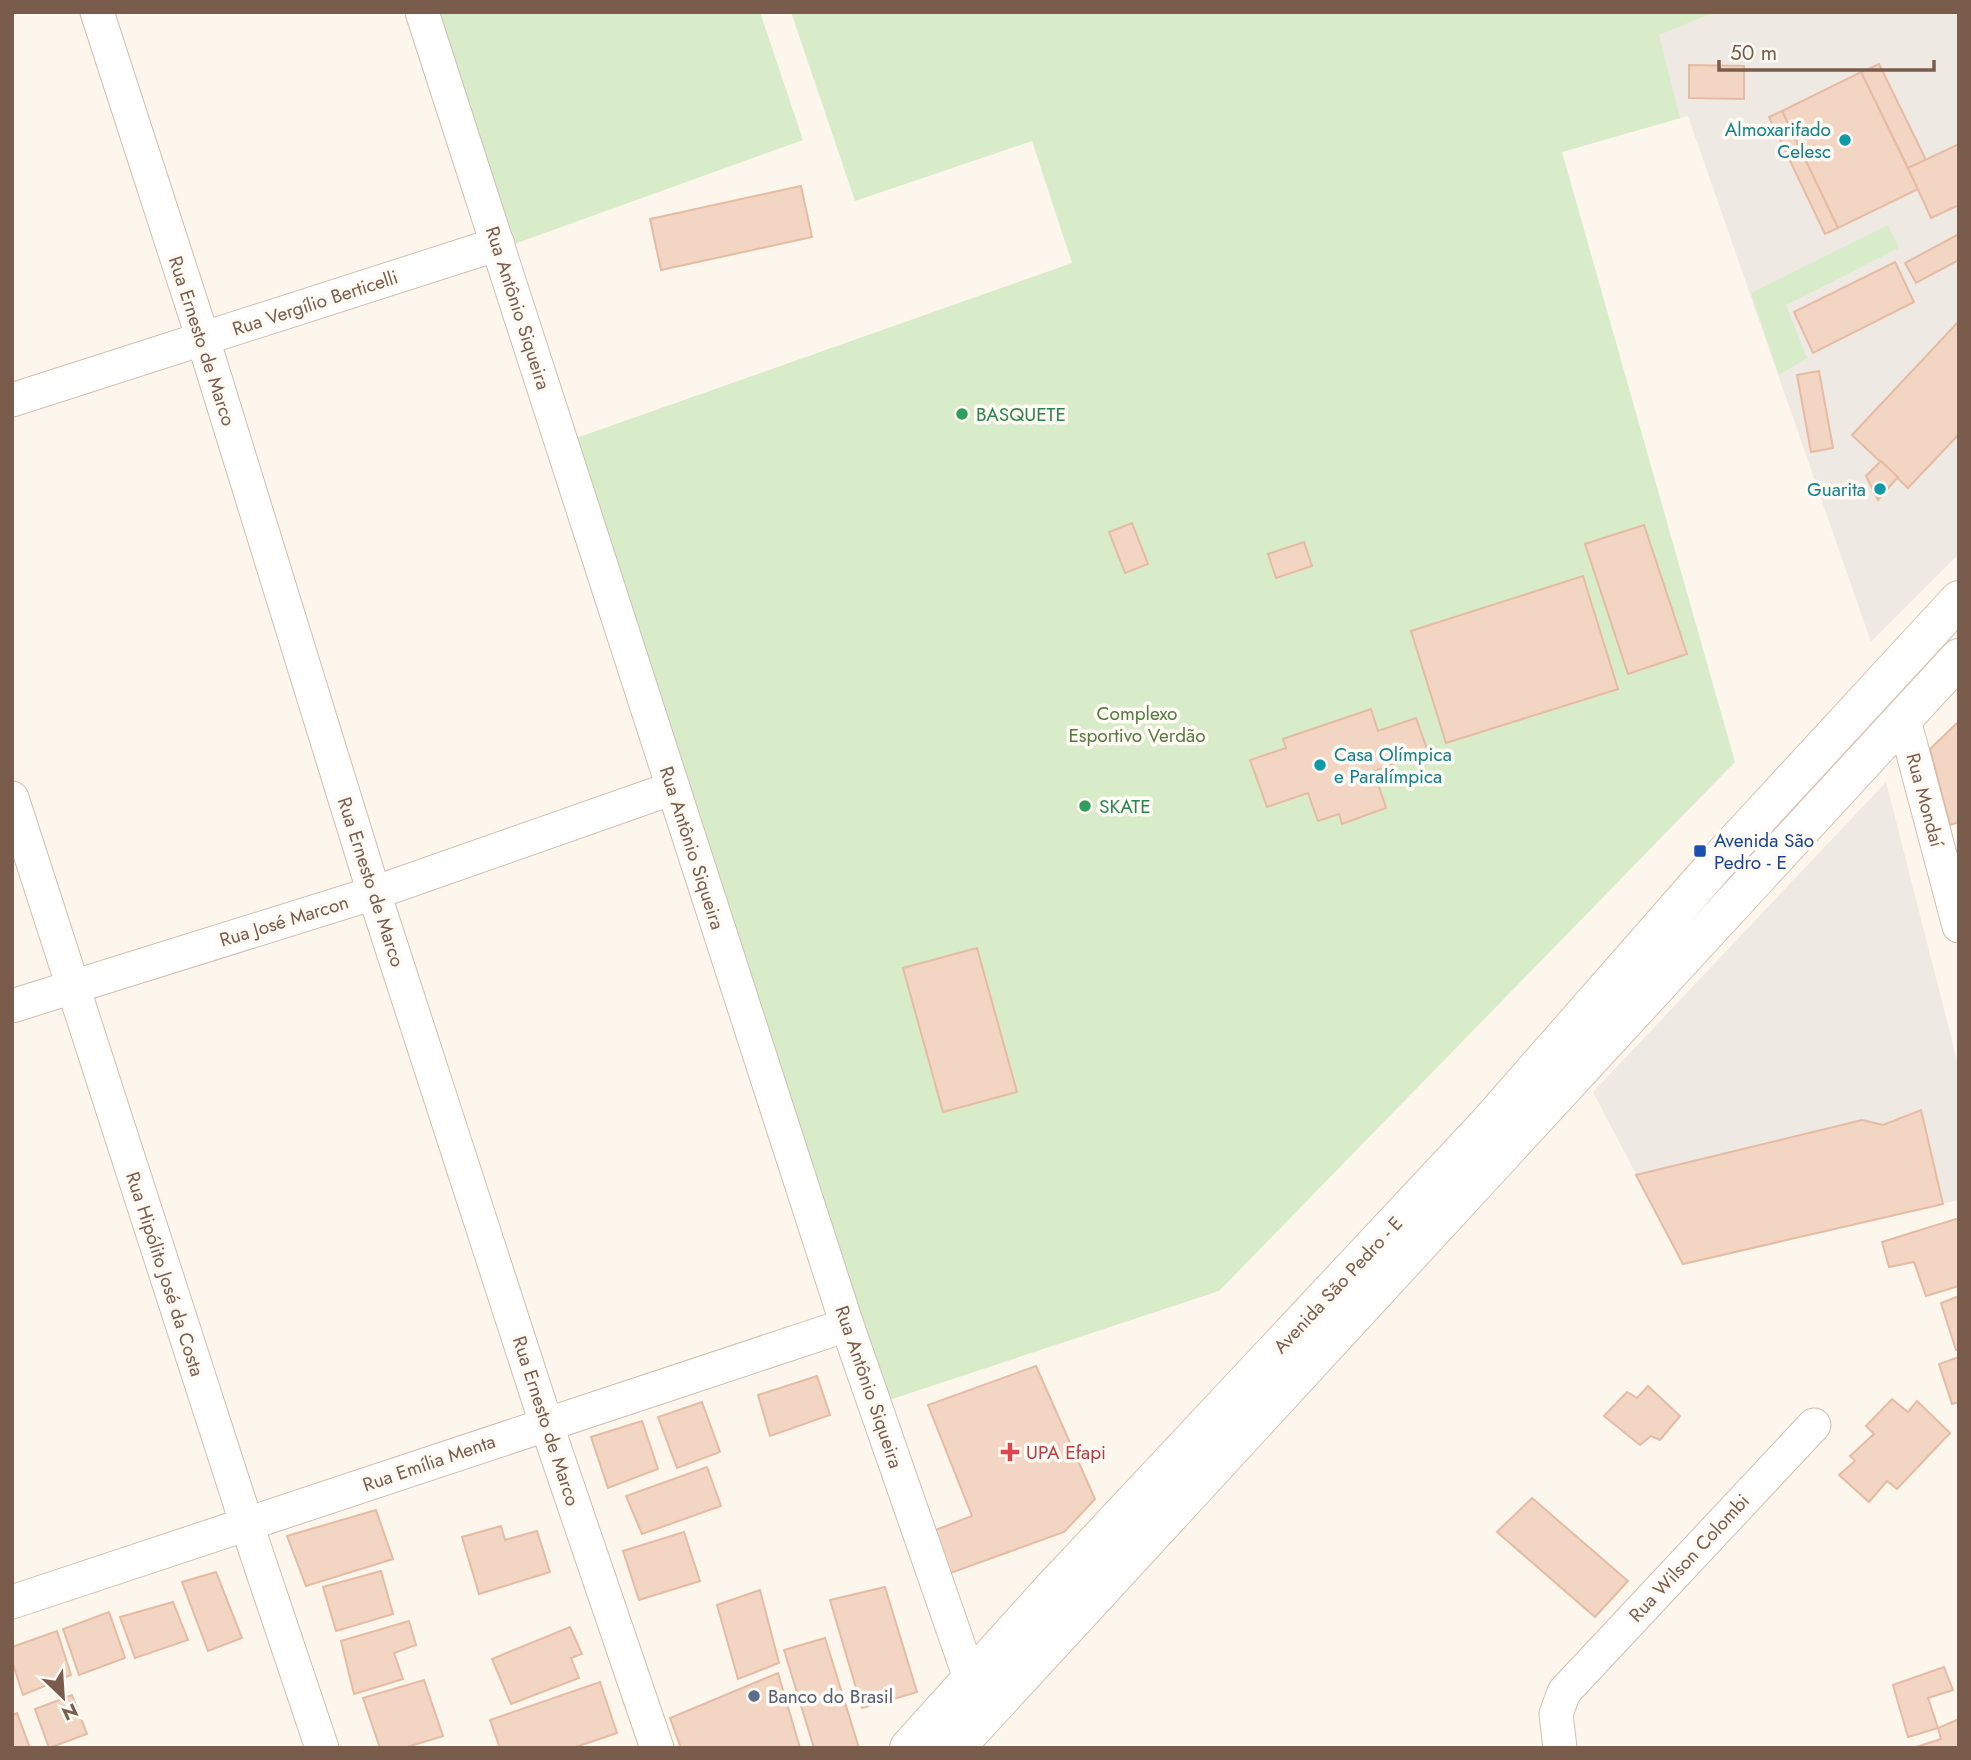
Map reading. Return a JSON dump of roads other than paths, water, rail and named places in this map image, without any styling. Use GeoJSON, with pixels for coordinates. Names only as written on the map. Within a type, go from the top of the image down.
{"type":"FeatureCollection","features":[{"type":"Feature","properties":{"kind":"main road","name":"Avenida São Pedro - E"},"geometry":{"type":"LineString","coordinates":[[909,1748],[1046,1596],[1488,1124],[1722,857],[1959,600]]}},
{"type":"Feature","properties":{"kind":"main road","name":"Avenida São Pedro - E"},"geometry":{"type":"LineString","coordinates":[[955,1748],[1959,658]]}},
{"type":"Feature","properties":{"kind":"street","name":"Rua Ernesto de Marco"},"geometry":{"type":"LineString","coordinates":[[97,12],[203,339],[374,893],[546,1423],[657,1748]]}},
{"type":"Feature","properties":{"kind":"street","name":"Rua Antônio Siqueira"},"geometry":{"type":"LineString","coordinates":[[422,12],[846,1325],[971,1681]]}},
{"type":"Feature","properties":{"kind":"street","name":"Rua Vergílio Berticelli"},"geometry":{"type":"LineString","coordinates":[[12,400],[498,244]]}},
{"type":"Feature","properties":{"kind":"street","name":"Rua Mondaí"},"geometry":{"type":"LineString","coordinates":[[1903,716],[1959,926]]}},
{"type":"Feature","properties":{"kind":"street","name":"Rua José Marcon"},"geometry":{"type":"LineString","coordinates":[[12,1006],[374,893],[673,788]]}},
{"type":"Feature","properties":{"kind":"street","name":"Rua Hipólito José da Costa"},"geometry":{"type":"LineString","coordinates":[[12,798],[247,1525],[322,1748]]}},
{"type":"Feature","properties":{"kind":"street","name":"Rua Emília Menta"},"geometry":{"type":"LineString","coordinates":[[12,1602],[846,1325]]}},
{"type":"Feature","properties":{"kind":"street","name":"Rua Wilson Colombi"},"geometry":{"type":"LineString","coordinates":[[1560,1748],[1556,1714],[1564,1692],[1814,1424]]}},
{"type":"Feature","properties":{"kind":"place","name":"Almoxarifado Celesc"},"geometry":{"type":"Point","coordinates":[1845,140]}},
{"type":"Feature","properties":{"kind":"place","name":"BASQUETE"},"geometry":{"type":"Point","coordinates":[962,414]}},
{"type":"Feature","properties":{"kind":"place","name":"Guarita"},"geometry":{"type":"Point","coordinates":[1880,489]}},
{"type":"Feature","properties":{"kind":"place","name":"Casa Olímpica e Paralímpica"},"geometry":{"type":"Point","coordinates":[1320,765]}},
{"type":"Feature","properties":{"kind":"place","name":"SKATE"},"geometry":{"type":"Point","coordinates":[1085,806]}},
{"type":"Feature","properties":{"kind":"place","name":"Avenida São Pedro - E"},"geometry":{"type":"Point","coordinates":[1700,851]}},
{"type":"Feature","properties":{"kind":"place","name":"UPA Efapi"},"geometry":{"type":"Point","coordinates":[1010,1452]}},
{"type":"Feature","properties":{"kind":"place","name":"Banco do Brasil"},"geometry":{"type":"Point","coordinates":[754,1696]}},
{"type":"Feature","properties":{"kind":"park label","name":"Complexo Esportivo Verdão"},"geometry":{"type":"Point","coordinates":[1137,724]}}]}
